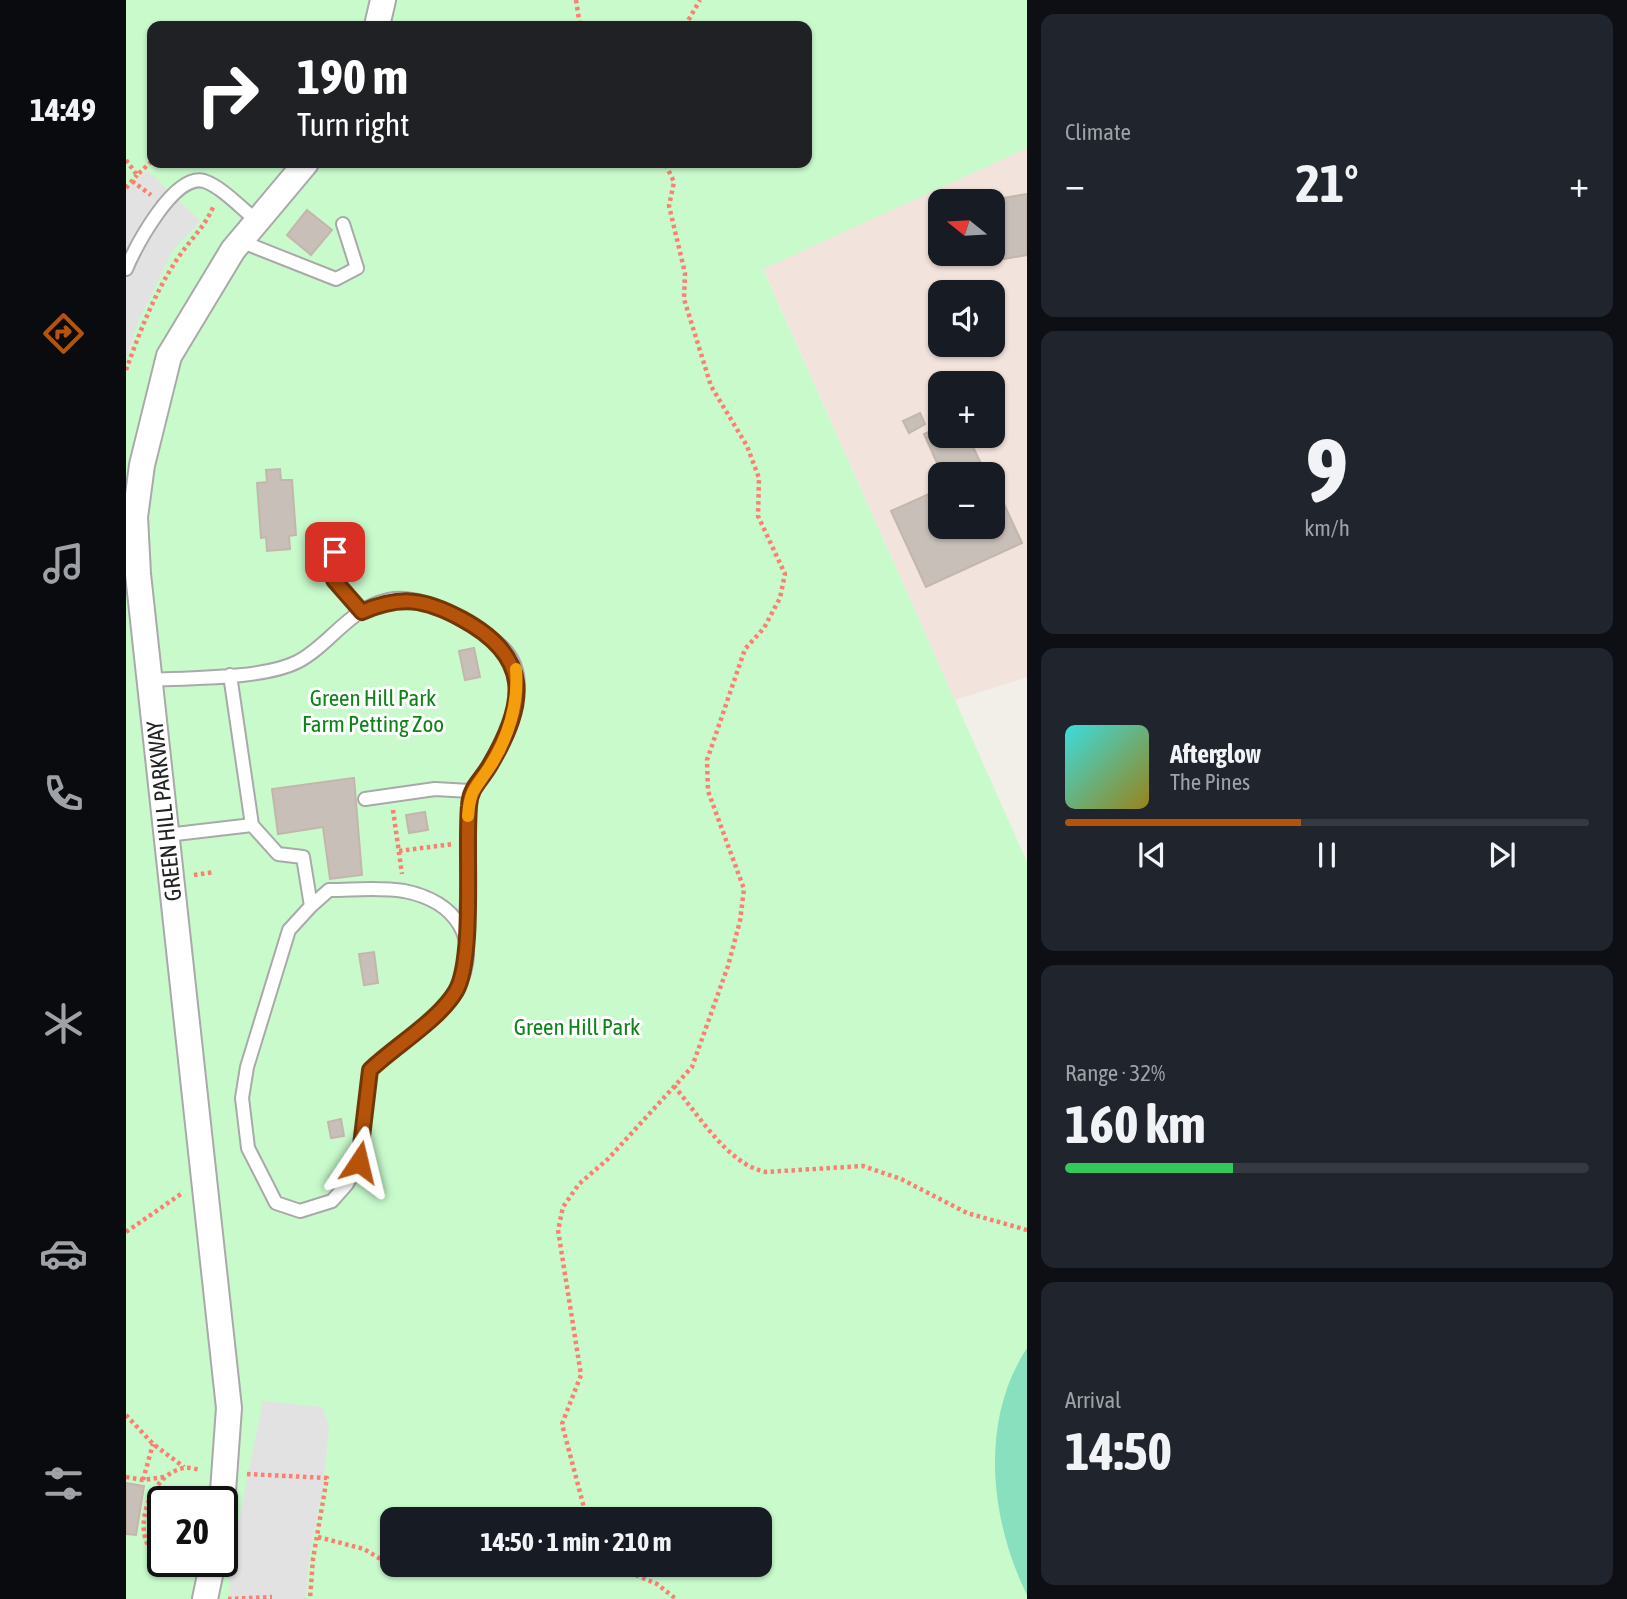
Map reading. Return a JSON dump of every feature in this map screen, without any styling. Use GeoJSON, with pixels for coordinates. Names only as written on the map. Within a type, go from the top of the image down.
{"type":"FeatureCollection","features":[{"type":"Feature","properties":{"kind":"street"},"geometry":{"type":"LineString","coordinates":[[378,21],[383,0]]}},
{"type":"Feature","properties":{"kind":"street","name":"GREEN HILL PARKWAY"},"geometry":{"type":"LineString","coordinates":[[224,1486],[228,1395],[149,680],[135,517],[134,464],[169,356],[197,306],[240,241],[302,168]]}},
{"type":"Feature","properties":{"kind":"street"},"geometry":{"type":"LineString","coordinates":[[204,1577],[205,1599]]}},
{"type":"Feature","properties":{"kind":"street"},"geometry":{"type":"LineString","coordinates":[[218,1599],[219,1577]]}},
{"type":"Feature","properties":{"kind":"lane"},"geometry":{"type":"LineString","coordinates":[[126,269],[138,242],[165,205],[182,185],[194,180],[206,182],[256,220]]}},
{"type":"Feature","properties":{"kind":"lane"},"geometry":{"type":"LineString","coordinates":[[240,241],[336,279],[357,268],[343,224]]}},
{"type":"Feature","properties":{"kind":"lane"},"geometry":{"type":"LineString","coordinates":[[341,531],[335,552],[334,580],[362,612]]}},
{"type":"Feature","properties":{"kind":"lane"},"geometry":{"type":"LineString","coordinates":[[149,680],[272,670],[298,662],[362,612],[389,600],[415,601],[454,615],[505,649],[516,669],[518,692],[507,732],[489,767],[470,791],[466,842],[466,938],[466,958],[457,990],[439,1011],[370,1070],[359,1162],[348,1184],[332,1202],[300,1211],[276,1203],[248,1148],[242,1098],[247,1067],[289,930],[329,890],[404,891],[438,904],[463,926],[466,938]]}},
{"type":"Feature","properties":{"kind":"lane"},"geometry":{"type":"LineString","coordinates":[[229,674],[252,825],[278,854],[303,857],[311,906]]}},
{"type":"Feature","properties":{"kind":"lane"},"geometry":{"type":"LineString","coordinates":[[365,799],[435,789],[470,791]]}},
{"type":"Feature","properties":{"kind":"lane"},"geometry":{"type":"LineString","coordinates":[[167,835],[252,825]]}},
{"type":"Feature","properties":{"kind":"path"},"geometry":{"type":"LineString","coordinates":[[576,0],[579,21]]}},
{"type":"Feature","properties":{"kind":"path"},"geometry":{"type":"LineString","coordinates":[[688,21],[700,0]]}},
{"type":"Feature","properties":{"kind":"path"},"geometry":{"type":"LineString","coordinates":[[126,160],[137,174]]}},
{"type":"Feature","properties":{"kind":"path"},"geometry":{"type":"LineString","coordinates":[[126,188],[147,165]]}},
{"type":"Feature","properties":{"kind":"path"},"geometry":{"type":"LineString","coordinates":[[584,1507],[562,1424],[581,1375],[558,1230],[563,1207],[579,1184],[608,1159],[692,1067],[728,966],[740,921],[744,889],[708,791],[707,760],[745,649],[764,628],[780,598],[785,574],[758,516],[759,478],[747,446],[711,386],[684,299],[685,273],[669,206],[674,182],[667,168]]}},
{"type":"Feature","properties":{"kind":"path"},"geometry":{"type":"LineString","coordinates":[[126,370],[159,292],[179,256],[208,220],[214,205]]}},
{"type":"Feature","properties":{"kind":"path"},"geometry":{"type":"LineString","coordinates":[[391,796],[404,891]]}},
{"type":"Feature","properties":{"kind":"path"},"geometry":{"type":"LineString","coordinates":[[399,851],[466,842]]}},
{"type":"Feature","properties":{"kind":"path"},"geometry":{"type":"LineString","coordinates":[[674,1086],[723,1144],[752,1169],[802,1171],[863,1166],[901,1179],[967,1213],[1027,1230]]}},
{"type":"Feature","properties":{"kind":"path"},"geometry":{"type":"LineString","coordinates":[[126,1232],[190,1187]]}},
{"type":"Feature","properties":{"kind":"path"},"geometry":{"type":"LineString","coordinates":[[126,1415],[153,1444],[184,1468]]}},
{"type":"Feature","properties":{"kind":"path"},"geometry":{"type":"LineString","coordinates":[[143,1480],[153,1444]]}},
{"type":"Feature","properties":{"kind":"path"},"geometry":{"type":"LineString","coordinates":[[126,1478],[143,1480],[165,1477],[184,1468],[327,1478],[313,1559],[310,1599]]}},
{"type":"Feature","properties":{"kind":"path"},"geometry":{"type":"LineString","coordinates":[[156,1486],[165,1477]]}},
{"type":"Feature","properties":{"kind":"path"},"geometry":{"type":"LineString","coordinates":[[147,1502],[144,1507],[147,1542]]}},
{"type":"Feature","properties":{"kind":"path"},"geometry":{"type":"LineString","coordinates":[[318,1537],[364,1549],[380,1559]]}},
{"type":"Feature","properties":{"kind":"path"},"geometry":{"type":"LineString","coordinates":[[641,1577],[657,1584],[676,1599]]}},
{"type":"Feature","properties":{"kind":"path"},"geometry":{"type":"LineString","coordinates":[[225,1599],[272,1597]]}},
{"type":"Feature","properties":{"kind":"shaded area"},"geometry":{"type":"Polygon","coordinates":[[[1027,148],[1027,677],[955,700],[763,268],[928,193],[928,266],[1005,266],[1005,189],[937,189],[1027,148]]]}},
{"type":"Feature","properties":{"kind":"shaded area"},"geometry":{"type":"Polygon","coordinates":[[[147,170],[200,221],[173,250],[138,322],[126,360],[126,190],[147,170]]]}},
{"type":"Feature","properties":{"kind":"shaded area"},"geometry":{"type":"Polygon","coordinates":[[[263,1401],[323,1407],[329,1428],[323,1488],[309,1558],[306,1599],[231,1599],[228,1577],[238,1577],[238,1524],[263,1401]]]}},
{"type":"Feature","properties":{"kind":"green space","name":"Green Hill Park"},"geometry":{"type":"Polygon","coordinates":[[[126,0],[1027,0],[1027,148],[938,189],[928,189],[928,193],[763,269],[1027,862],[1027,1599],[126,1599],[126,0]]]}},
{"type":"Feature","properties":{"kind":"green space"},"geometry":{"type":"Polygon","coordinates":[[[1027,1348],[1027,1595],[1014,1566],[1005,1535],[995,1471],[996,1438],[1002,1407],[1012,1376],[1027,1348]]]}},
{"type":"Feature","properties":{"kind":"building"},"geometry":{"type":"Polygon","coordinates":[[[1027,194],[1027,255],[1005,259],[1005,198],[1027,194]]]}},
{"type":"Feature","properties":{"kind":"building"},"geometry":{"type":"Polygon","coordinates":[[[307,210],[332,230],[311,255],[287,235],[307,210]]]}},
{"type":"Feature","properties":{"kind":"building"},"geometry":{"type":"Polygon","coordinates":[[[920,413],[925,424],[909,433],[903,421],[920,413]]]}},
{"type":"Feature","properties":{"kind":"building"},"geometry":{"type":"Polygon","coordinates":[[[930,448],[974,448],[980,462],[937,462],[930,448]]]}},
{"type":"Feature","properties":{"kind":"building"},"geometry":{"type":"Polygon","coordinates":[[[280,469],[281,480],[292,480],[296,535],[289,536],[290,549],[267,551],[266,537],[261,538],[257,483],[267,482],[266,470],[280,469]]]}},
{"type":"Feature","properties":{"kind":"building"},"geometry":{"type":"Polygon","coordinates":[[[928,494],[928,539],[1005,539],[1005,506],[1022,543],[926,587],[891,511],[928,494]]]}},
{"type":"Feature","properties":{"kind":"building"},"geometry":{"type":"Polygon","coordinates":[[[474,648],[480,677],[465,680],[459,651],[474,648]]]}},
{"type":"Feature","properties":{"kind":"building"},"geometry":{"type":"Polygon","coordinates":[[[354,778],[362,875],[330,879],[323,827],[278,834],[272,789],[354,778]]]}},
{"type":"Feature","properties":{"kind":"building"},"geometry":{"type":"Polygon","coordinates":[[[425,812],[428,830],[409,833],[406,815],[425,812]]]}},
{"type":"Feature","properties":{"kind":"building"},"geometry":{"type":"Polygon","coordinates":[[[374,952],[378,983],[364,985],[359,954],[374,952]]]}},
{"type":"Feature","properties":{"kind":"building"},"geometry":{"type":"Polygon","coordinates":[[[341,1119],[344,1136],[331,1138],[328,1122],[341,1119]]]}},
{"type":"Feature","properties":{"kind":"building"},"geometry":{"type":"Polygon","coordinates":[[[126,1483],[144,1486],[136,1535],[126,1534],[126,1483]]]}},
{"type":"Feature","properties":{"kind":"slow traffic"},"geometry":{"type":"LineString","coordinates":[[468,816],[470,791],[489,767],[507,732],[518,692],[516,669]]}},
{"type":"Feature","properties":{"kind":"route"},"geometry":{"type":"LineString","coordinates":[[335,552],[334,580],[362,612],[389,600],[415,601],[445,610],[474,626],[505,649],[516,669],[518,692],[507,732],[489,767],[470,791],[466,833],[466,958],[457,990],[439,1011],[370,1070],[366,1124],[359,1162]]}},
{"type":"Feature","properties":{"kind":"park label","name":"Green Hill Park Farm Petting Zoo"},"geometry":{"type":"Point","coordinates":[373,711]}}]}
